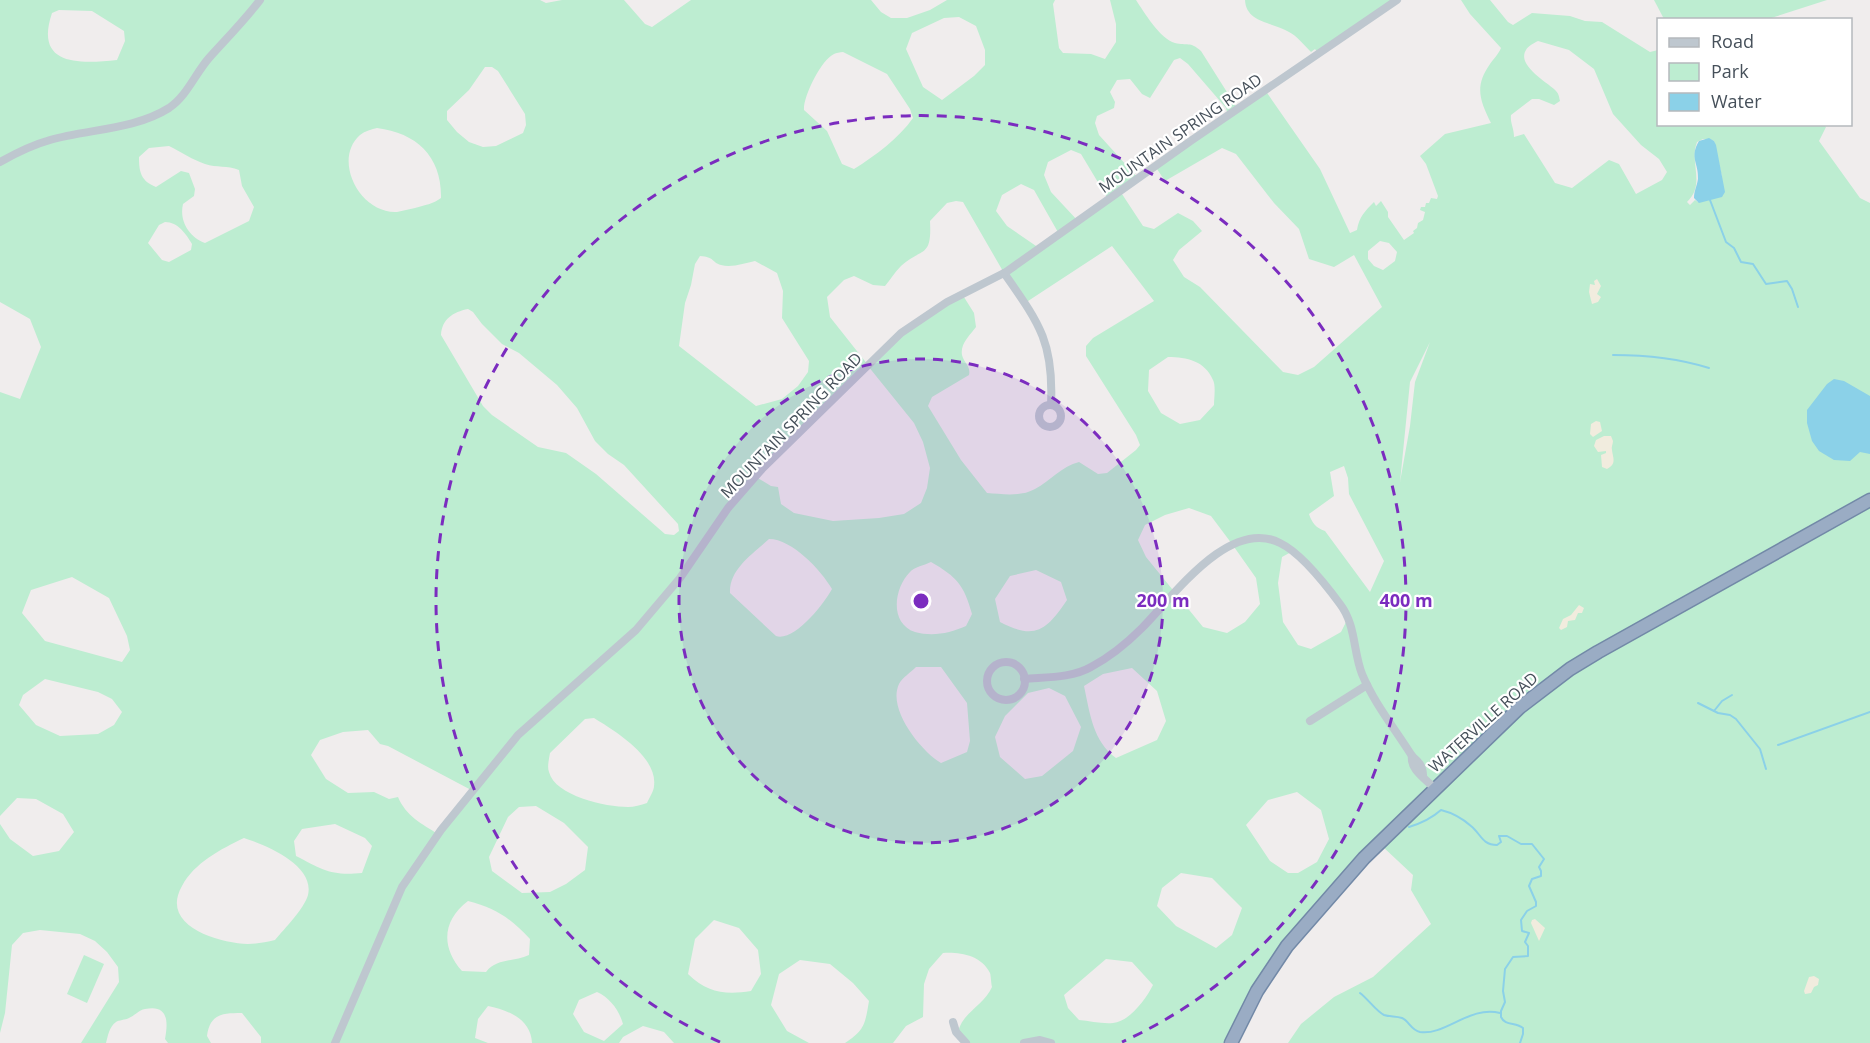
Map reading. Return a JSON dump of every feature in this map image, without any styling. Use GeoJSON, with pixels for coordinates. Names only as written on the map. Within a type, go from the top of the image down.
{"type":"FeatureCollection","features":[{"type":"Feature","properties":{"kind":"highway","name":"WATERVILLE ROAD"},"geometry":{"type":"LineString","coordinates":[[1231,1043],[1257,992],[1287,946],[1364,858],[1519,708],[1570,669],[1870,500]]}},
{"type":"Feature","properties":{"kind":"street"},"geometry":{"type":"LineString","coordinates":[[0,162],[30,146],[51,139],[126,124],[169,107],[190,86],[208,59],[234,33],[261,0]]}},
{"type":"Feature","properties":{"kind":"street","name":"MOUNTAIN SPRING ROAD"},"geometry":{"type":"LineString","coordinates":[[335,1043],[402,887],[441,830],[518,735],[636,630],[680,578],[728,508],[762,469],[901,333],[947,302],[1004,273],[1396,0]]}},
{"type":"Feature","properties":{"kind":"street"},"geometry":{"type":"LineString","coordinates":[[1004,273],[1030,310],[1042,332],[1048,350],[1052,380],[1051,405]]}},
{"type":"Feature","properties":{"kind":"street"},"geometry":{"type":"LineString","coordinates":[[1024,679],[1070,674],[1089,669],[1106,659],[1140,630],[1213,557],[1232,544],[1258,538],[1270,539],[1293,551],[1341,606],[1353,630],[1361,670],[1367,685],[1422,768],[1423,775],[1434,788]]}},
{"type":"Feature","properties":{"kind":"street"},"geometry":{"type":"LineString","coordinates":[[1004,662],[1017,666],[1024,679],[1020,693],[1007,699],[994,695],[987,683],[991,669],[1004,662]]}},
{"type":"Feature","properties":{"kind":"street"},"geometry":{"type":"LineString","coordinates":[[1310,721],[1367,685]]}},
{"type":"Feature","properties":{"kind":"street"},"geometry":{"type":"LineString","coordinates":[[953,1022],[956,1032],[966,1043]]}},
{"type":"Feature","properties":{"kind":"street"},"geometry":{"type":"LineString","coordinates":[[1024,1043],[1040,1040],[1051,1043]]}},
{"type":"Feature","properties":{"kind":"green space"},"geometry":{"type":"Polygon","coordinates":[[[0,0],[540,0],[546,3],[562,0],[624,0],[645,24],[652,27],[691,0],[871,0],[881,12],[891,18],[907,18],[930,10],[947,0],[1055,0],[1053,4],[1059,48],[1063,53],[1091,54],[1105,59],[1116,42],[1116,24],[1110,0],[1136,0],[1153,24],[1169,40],[1194,46],[1201,51],[1237,108],[1265,90],[1320,169],[1350,233],[1357,230],[1365,211],[1374,202],[1376,206],[1381,201],[1388,212],[1388,217],[1404,240],[1414,233],[1418,223],[1423,220],[1425,212],[1420,210],[1421,207],[1425,207],[1431,198],[1437,199],[1438,196],[1426,164],[1420,156],[1445,134],[1491,123],[1480,94],[1480,87],[1485,72],[1501,48],[1470,14],[1461,0],[1490,0],[1513,25],[1532,13],[1570,16],[1585,21],[1602,22],[1650,52],[1657,50],[1657,126],[1825,126],[1819,141],[1860,198],[1870,203],[1870,1043],[1288,1043],[1301,1024],[1334,997],[1373,977],[1431,924],[1411,890],[1413,875],[1382,846],[1444,780],[1287,946],[1231,1043],[966,1043],[958,1035],[959,1028],[988,994],[992,987],[990,974],[976,958],[963,954],[943,953],[929,969],[924,984],[923,1017],[906,1026],[893,1043],[845,1043],[863,1026],[869,1001],[853,983],[830,964],[800,960],[779,974],[771,1005],[787,1031],[809,1043],[674,1043],[664,1032],[643,1026],[623,1037],[619,1043],[532,1043],[528,1028],[523,1022],[510,1013],[488,1006],[478,1019],[475,1038],[488,1043],[261,1043],[261,1037],[242,1013],[223,1014],[214,1019],[207,1036],[211,1043],[168,1043],[165,1039],[167,1027],[165,1016],[159,1009],[153,1008],[116,1022],[110,1029],[106,1043],[81,1043],[119,982],[118,967],[95,941],[80,934],[40,930],[23,933],[12,945],[5,1013],[0,1033],[0,824],[10,839],[33,856],[59,851],[74,832],[63,814],[36,799],[17,798],[0,816],[0,392],[20,399],[41,347],[30,319],[0,302],[0,0]],[[59,10],[52,13],[48,30],[49,43],[55,52],[64,58],[88,62],[117,60],[125,41],[124,31],[92,11],[59,10]],[[959,17],[944,18],[912,33],[906,49],[923,87],[942,100],[985,65],[985,50],[976,26],[959,17]],[[1538,41],[1526,50],[1525,62],[1556,91],[1560,101],[1554,105],[1539,99],[1532,99],[1511,115],[1511,121],[1514,137],[1524,134],[1555,183],[1572,188],[1609,160],[1619,164],[1636,194],[1662,180],[1667,172],[1659,159],[1641,145],[1613,114],[1594,69],[1569,50],[1538,41]],[[843,52],[834,54],[824,63],[806,97],[804,110],[827,131],[842,164],[854,169],[886,146],[913,118],[910,109],[887,74],[843,52]],[[1180,58],[1174,60],[1150,98],[1142,94],[1130,79],[1117,80],[1110,92],[1115,102],[1114,108],[1097,116],[1095,123],[1099,135],[1138,178],[1120,191],[1143,226],[1154,229],[1178,213],[1193,221],[1202,231],[1179,250],[1173,260],[1184,277],[1200,287],[1283,372],[1298,375],[1314,367],[1382,307],[1354,255],[1334,267],[1309,259],[1299,229],[1274,203],[1236,154],[1222,148],[1165,181],[1155,166],[1227,112],[1226,108],[1188,64],[1180,58]],[[485,67],[469,90],[447,111],[447,120],[469,142],[483,147],[496,146],[523,133],[526,125],[525,114],[498,71],[492,67],[485,67]],[[377,128],[360,135],[352,146],[349,158],[354,184],[362,195],[372,204],[384,210],[397,212],[429,204],[441,198],[437,170],[432,159],[424,150],[404,135],[377,128]],[[1703,139],[1697,142],[1696,181],[1693,195],[1687,202],[1690,205],[1695,200],[1698,202],[1722,177],[1714,141],[1703,139]],[[169,146],[149,148],[139,157],[140,172],[147,182],[156,187],[181,171],[189,173],[195,189],[194,196],[183,204],[182,216],[186,228],[199,240],[205,243],[249,221],[254,207],[242,186],[239,170],[205,164],[169,146]],[[1071,150],[1048,162],[1044,175],[1051,192],[1078,221],[1108,199],[1081,154],[1071,150]],[[1021,184],[1002,195],[996,211],[1007,226],[1039,248],[1059,234],[1034,190],[1021,184]],[[963,202],[947,203],[930,221],[929,241],[924,251],[901,266],[885,286],[873,285],[854,276],[844,280],[827,297],[830,317],[868,365],[901,333],[962,294],[974,313],[976,327],[962,347],[962,355],[969,369],[969,375],[932,397],[928,406],[961,460],[987,493],[1030,492],[1067,467],[1079,462],[1098,474],[1107,473],[1136,450],[1140,445],[1136,435],[1086,356],[1086,346],[1093,338],[1154,301],[1112,246],[1025,303],[1004,273],[963,202]],[[165,222],[159,225],[148,243],[162,260],[169,262],[191,250],[192,244],[178,226],[165,222]],[[1380,241],[1368,251],[1368,259],[1374,266],[1383,270],[1395,261],[1397,252],[1389,243],[1380,241]],[[700,256],[695,264],[685,303],[679,346],[756,406],[782,399],[798,386],[808,372],[809,361],[782,318],[783,291],[777,273],[755,261],[725,266],[708,257],[700,256]],[[468,309],[458,312],[446,321],[441,335],[483,406],[492,415],[538,447],[566,453],[596,474],[665,534],[674,535],[679,531],[678,524],[624,465],[595,441],[577,408],[557,385],[519,353],[502,344],[473,312],[468,309]],[[1430,342],[1410,382],[1400,482],[1410,426],[1415,382],[1430,342]],[[1168,357],[1149,370],[1148,391],[1161,413],[1180,424],[1200,420],[1214,405],[1214,383],[1205,368],[1195,361],[1168,357]],[[868,366],[756,477],[771,486],[778,487],[781,504],[794,513],[833,521],[879,518],[904,514],[921,503],[927,488],[930,468],[923,442],[914,423],[868,366]],[[1344,466],[1330,472],[1334,496],[1309,514],[1317,527],[1325,531],[1370,592],[1384,561],[1349,494],[1348,478],[1344,466]],[[1189,508],[1165,515],[1145,525],[1138,540],[1146,557],[1203,627],[1227,633],[1245,622],[1260,604],[1256,578],[1211,516],[1189,508]],[[769,539],[738,569],[733,577],[730,593],[776,636],[783,636],[800,628],[816,612],[832,589],[821,573],[805,557],[787,544],[769,539]],[[1293,551],[1282,557],[1278,583],[1283,622],[1298,645],[1311,649],[1341,632],[1348,618],[1293,551]],[[931,562],[910,572],[900,587],[897,605],[901,621],[915,632],[928,634],[948,632],[966,626],[972,614],[966,596],[953,577],[931,562]],[[1036,570],[1010,576],[995,599],[1000,622],[1022,631],[1031,631],[1039,629],[1053,619],[1067,600],[1061,582],[1036,570]],[[72,577],[31,590],[22,613],[45,641],[122,662],[130,650],[127,636],[109,598],[72,577]],[[916,667],[899,684],[898,705],[902,717],[916,739],[941,763],[967,752],[970,741],[967,703],[941,667],[916,667]],[[1132,668],[1103,674],[1084,686],[1097,735],[1102,744],[1116,758],[1157,740],[1166,721],[1157,691],[1132,668]],[[45,679],[23,695],[19,705],[36,725],[60,736],[98,734],[114,725],[122,712],[112,699],[98,692],[45,679]],[[1049,688],[1028,693],[1005,716],[995,737],[1000,757],[1025,779],[1042,776],[1073,751],[1081,727],[1065,696],[1049,688]],[[594,718],[585,719],[550,753],[548,770],[553,780],[561,788],[582,798],[607,805],[633,807],[647,803],[653,790],[653,775],[642,755],[613,730],[594,718]],[[368,730],[343,732],[320,740],[311,755],[326,779],[348,793],[374,792],[389,799],[398,797],[410,814],[438,834],[473,791],[388,746],[380,744],[368,730]],[[1297,792],[1268,800],[1246,825],[1270,861],[1288,873],[1298,873],[1317,862],[1329,839],[1321,810],[1297,792]],[[536,806],[519,807],[508,817],[489,857],[492,871],[522,893],[550,892],[585,870],[588,847],[564,823],[536,806]],[[335,824],[302,829],[294,841],[296,856],[335,873],[362,873],[372,846],[365,838],[335,824]],[[244,838],[201,864],[187,878],[177,900],[179,912],[185,922],[208,936],[248,944],[275,940],[306,900],[308,884],[304,874],[276,851],[244,838]],[[1181,873],[1162,888],[1157,906],[1176,926],[1216,948],[1232,935],[1242,908],[1212,878],[1181,873]],[[468,901],[459,909],[449,926],[447,935],[450,953],[462,971],[486,972],[500,962],[529,955],[530,939],[516,925],[487,907],[468,901]],[[714,920],[695,939],[688,974],[717,991],[733,993],[751,991],[761,974],[758,950],[739,928],[714,920]],[[1106,959],[1064,995],[1068,1008],[1079,1020],[1119,1022],[1131,1014],[1153,985],[1132,962],[1106,959]],[[597,992],[579,1000],[573,1014],[584,1032],[604,1041],[623,1024],[613,1005],[597,992]]]}},
{"type":"Feature","properties":{"kind":"green space"},"geometry":{"type":"Polygon","coordinates":[[[1245,0],[1397,0],[1318,53],[1315,49],[1311,52],[1289,32],[1255,18],[1247,8],[1245,0]]]}},
{"type":"Feature","properties":{"kind":"green space"},"geometry":{"type":"Polygon","coordinates":[[[1654,0],[1827,0],[1771,18],[1663,18],[1654,0]]]}},
{"type":"Feature","properties":{"kind":"green space"},"geometry":{"type":"Polygon","coordinates":[[[84,955],[104,964],[87,1003],[67,994],[84,955]]]}},
{"type":"Feature","properties":{"kind":"sand"},"geometry":{"type":"Polygon","coordinates":[[[1597,279],[1601,286],[1597,294],[1601,297],[1598,302],[1592,304],[1590,284],[1595,285],[1594,281],[1597,279]]]}},
{"type":"Feature","properties":{"kind":"sand"},"geometry":{"type":"Polygon","coordinates":[[[1596,421],[1600,422],[1602,431],[1593,437],[1590,434],[1591,424],[1596,421]]]}},
{"type":"Feature","properties":{"kind":"sand"},"geometry":{"type":"Polygon","coordinates":[[[1604,436],[1611,436],[1613,441],[1613,463],[1607,469],[1602,467],[1601,455],[1606,451],[1598,452],[1594,446],[1596,440],[1604,436]]]}},
{"type":"Feature","properties":{"kind":"sand"},"geometry":{"type":"Polygon","coordinates":[[[1579,605],[1584,608],[1582,613],[1578,613],[1575,620],[1568,621],[1567,627],[1561,630],[1559,628],[1563,619],[1571,615],[1579,605]]]}},
{"type":"Feature","properties":{"kind":"sand"},"geometry":{"type":"Polygon","coordinates":[[[1535,919],[1545,928],[1539,941],[1531,923],[1535,919]]]}},
{"type":"Feature","properties":{"kind":"sand"},"geometry":{"type":"Polygon","coordinates":[[[1814,976],[1819,979],[1818,985],[1811,993],[1805,994],[1809,977],[1814,976]]]}},
{"type":"Feature","properties":{"kind":"water"},"geometry":{"type":"Polygon","coordinates":[[[1709,138],[1716,145],[1725,192],[1722,197],[1699,203],[1694,198],[1698,179],[1695,152],[1699,141],[1709,138]]]}},
{"type":"Feature","properties":{"kind":"water"},"geometry":{"type":"Polygon","coordinates":[[[1834,379],[1844,381],[1870,396],[1870,454],[1860,452],[1850,461],[1834,460],[1819,451],[1812,441],[1807,423],[1807,410],[1827,384],[1834,379]]]}},
{"type":"Feature","properties":{"kind":"waterway"},"geometry":{"type":"LineString","coordinates":[[1710,200],[1726,242],[1734,248],[1741,262],[1753,264],[1766,284],[1787,281],[1798,307]]}},
{"type":"Feature","properties":{"kind":"waterway"},"geometry":{"type":"LineString","coordinates":[[1613,355],[1661,358],[1709,368]]}},
{"type":"Feature","properties":{"kind":"waterway"},"geometry":{"type":"LineString","coordinates":[[1714,711],[1722,701],[1732,695]]}},
{"type":"Feature","properties":{"kind":"waterway"},"geometry":{"type":"LineString","coordinates":[[1698,703],[1736,719],[1760,749],[1766,769]]}},
{"type":"Feature","properties":{"kind":"waterway"},"geometry":{"type":"LineString","coordinates":[[1778,745],[1870,712]]}},
{"type":"Feature","properties":{"kind":"waterway"},"geometry":{"type":"LineString","coordinates":[[1409,827],[1427,820],[1441,810],[1464,821],[1492,845],[1501,842],[1499,836],[1507,836],[1521,844],[1532,844],[1544,859],[1539,867],[1541,876],[1532,879],[1529,886],[1536,906],[1527,911],[1521,920],[1522,931],[1529,933],[1525,942],[1528,946],[1528,956],[1513,957],[1505,969],[1503,991],[1505,1002],[1501,1017],[1505,1022],[1523,1028],[1520,1043]]}},
{"type":"Feature","properties":{"kind":"waterway"},"geometry":{"type":"LineString","coordinates":[[1360,993],[1381,1013],[1402,1018],[1420,1032],[1439,1030],[1478,1013],[1500,1013]]}}]}
